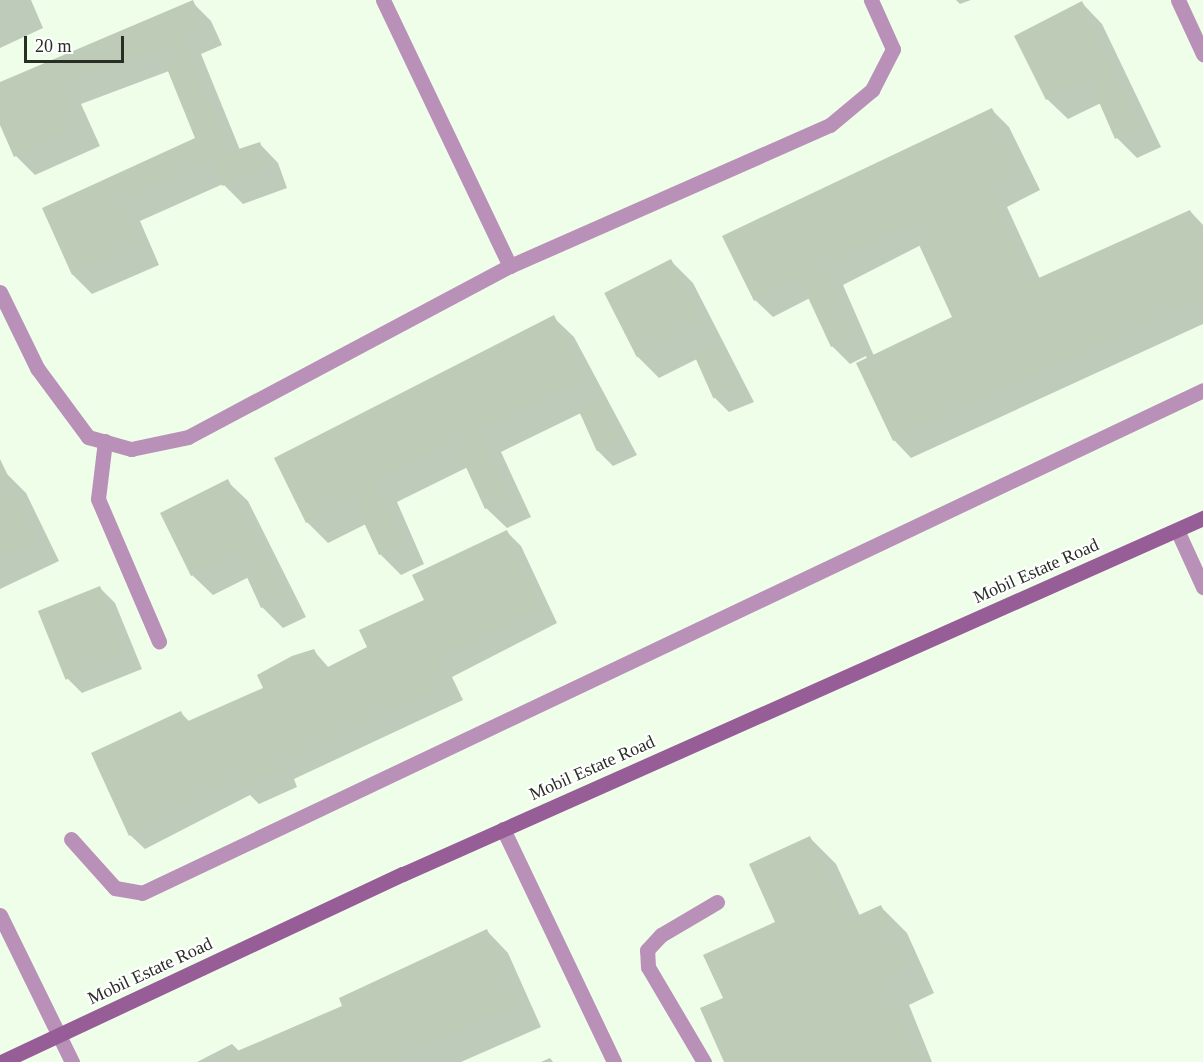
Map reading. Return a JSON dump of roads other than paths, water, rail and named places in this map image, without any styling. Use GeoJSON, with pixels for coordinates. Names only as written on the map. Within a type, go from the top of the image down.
{"type":"FeatureCollection","features":[{"type":"Feature","properties":{"kind":"main road","name":"Mobil Estate Road"},"geometry":{"type":"LineString","coordinates":[[2,1062],[503,830],[1203,518]]}},
{"type":"Feature","properties":{"kind":"street"},"geometry":{"type":"LineString","coordinates":[[383,0],[510,266]]}},
{"type":"Feature","properties":{"kind":"street"},"geometry":{"type":"LineString","coordinates":[[0,292],[37,368],[88,437],[130,449],[188,437],[510,266],[830,124],[872,90],[893,50],[871,0]]}},
{"type":"Feature","properties":{"kind":"street"},"geometry":{"type":"LineString","coordinates":[[1178,0],[1203,54]]}},
{"type":"Feature","properties":{"kind":"street"},"geometry":{"type":"LineString","coordinates":[[71,839],[115,888],[142,893],[1203,390]]}},
{"type":"Feature","properties":{"kind":"street"},"geometry":{"type":"LineString","coordinates":[[105,441],[98,499],[159,641]]}},
{"type":"Feature","properties":{"kind":"street"},"geometry":{"type":"LineString","coordinates":[[1177,530],[1203,587]]}},
{"type":"Feature","properties":{"kind":"street"},"geometry":{"type":"LineString","coordinates":[[503,830],[614,1062]]}},
{"type":"Feature","properties":{"kind":"street"},"geometry":{"type":"LineString","coordinates":[[705,1062],[648,967],[647,950],[660,935],[717,902]]}},
{"type":"Feature","properties":{"kind":"street"},"geometry":{"type":"LineString","coordinates":[[0,915],[61,1035],[72,1062]]}}]}
